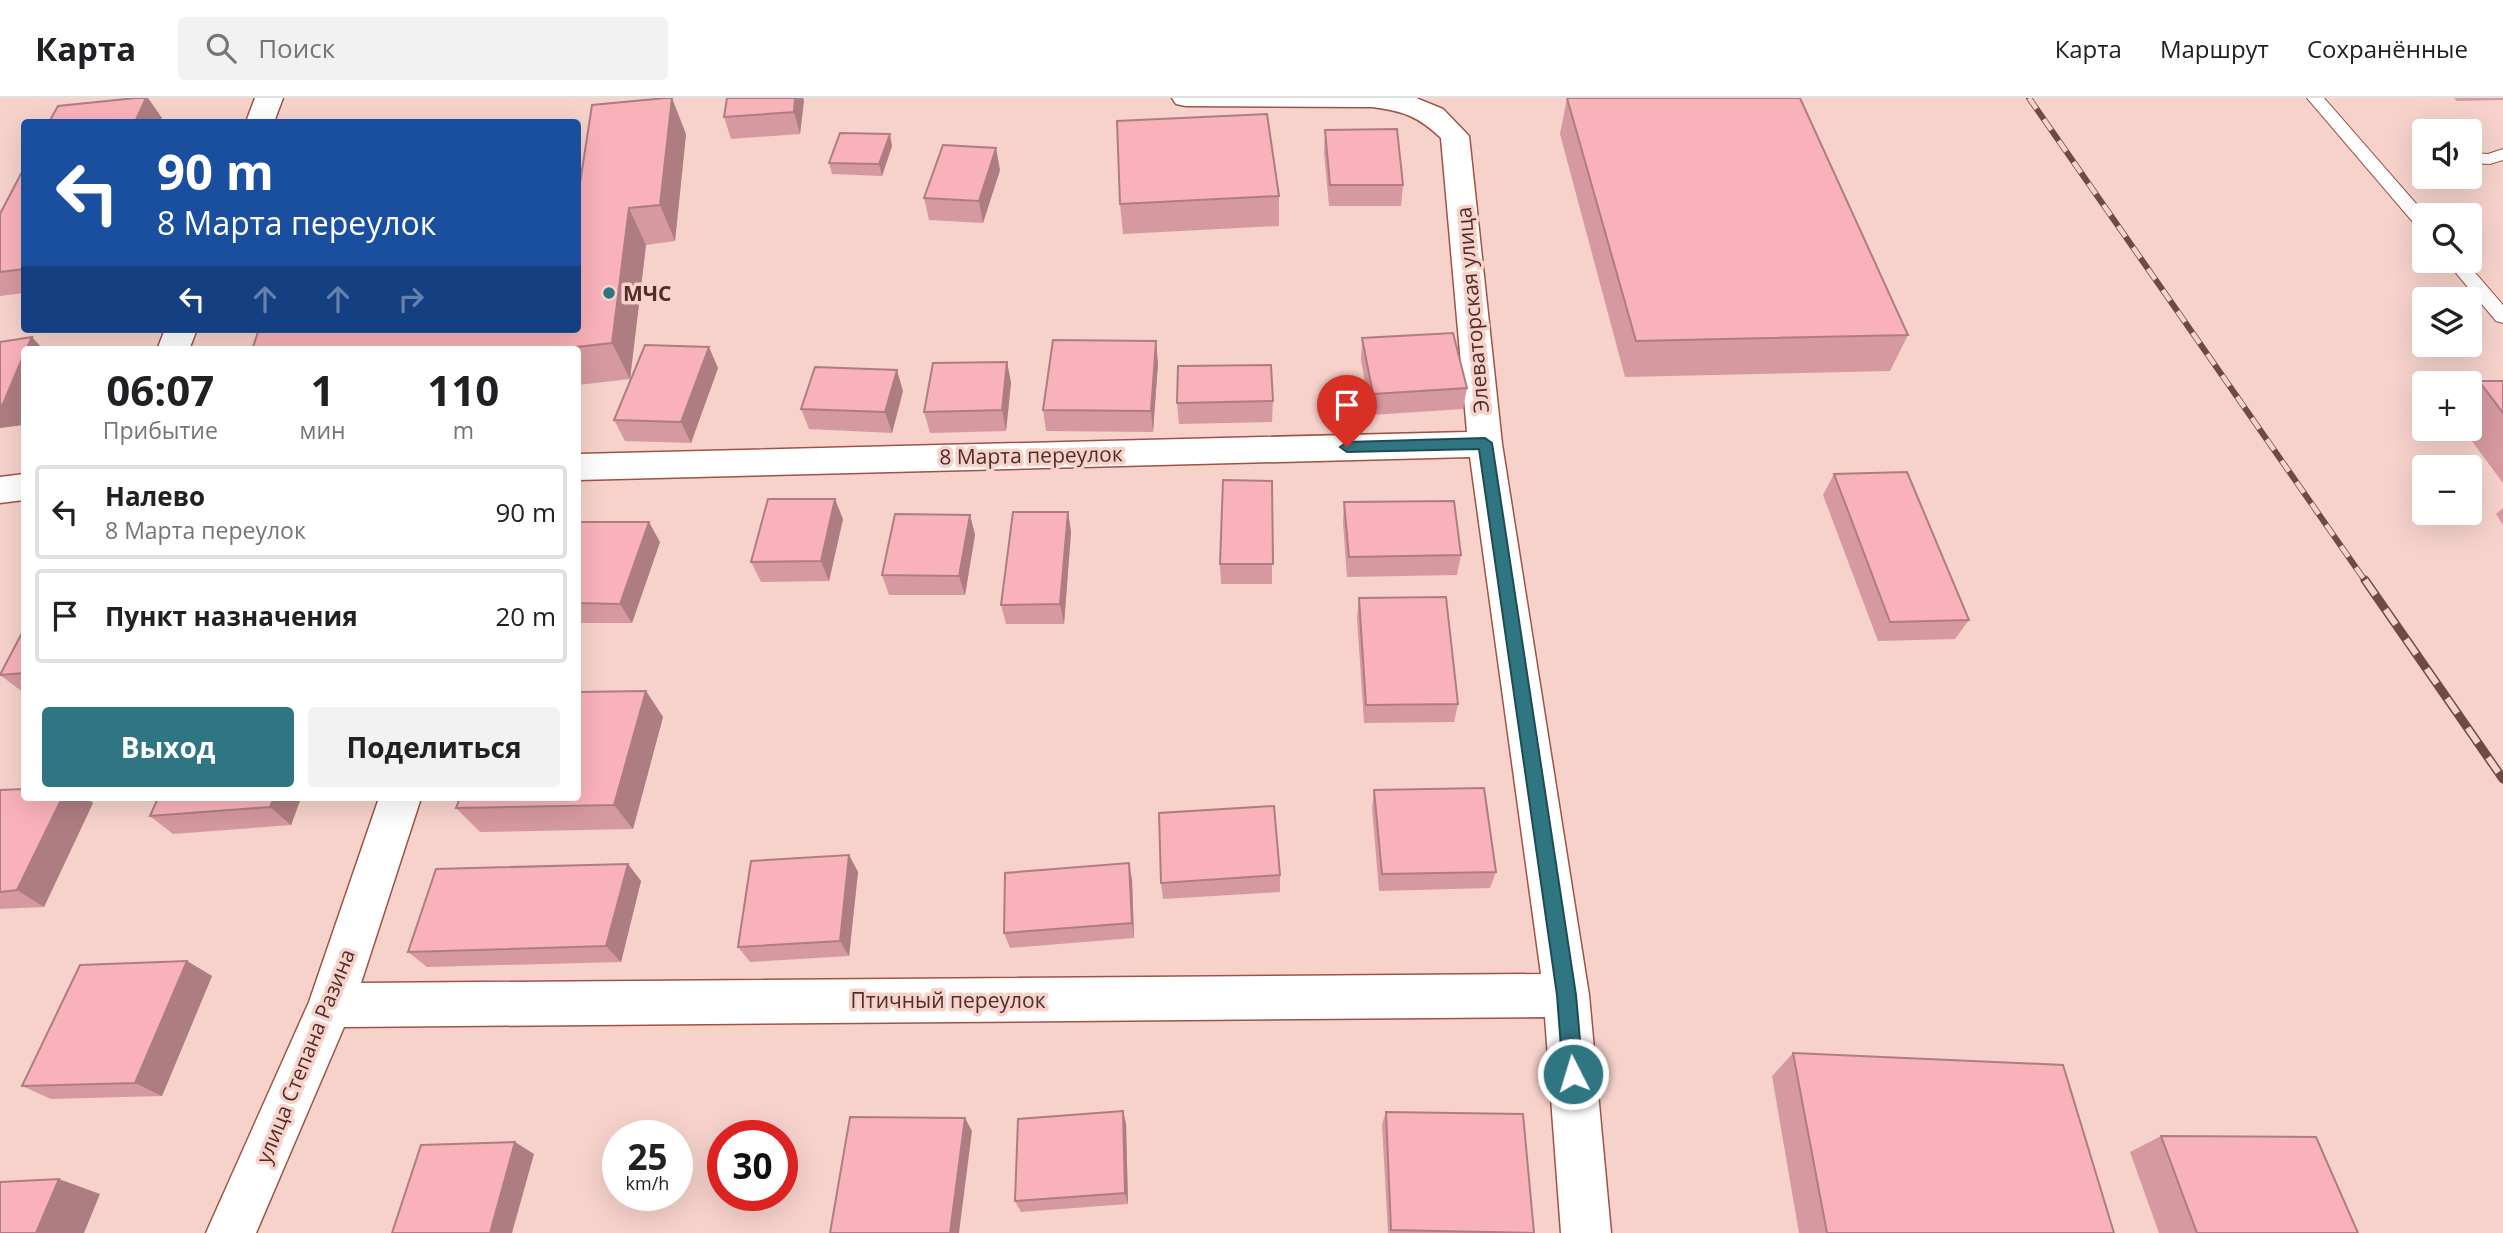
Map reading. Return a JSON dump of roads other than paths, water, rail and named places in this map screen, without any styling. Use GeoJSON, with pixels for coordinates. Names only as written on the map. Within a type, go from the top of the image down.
{"type":"FeatureCollection","features":[{"type":"Feature","properties":{"kind":"street"},"geometry":{"type":"LineString","coordinates":[[261,119],[269,98]]}},
{"type":"Feature","properties":{"kind":"street","name":"Элеваторская улица"},"geometry":{"type":"LineString","coordinates":[[1188,98],[1372,99],[1404,103],[1433,115],[1455,136],[1485,443],[1566,995],[1586,1233]]}},
{"type":"Feature","properties":{"kind":"street","name":"8 Марта переулок"},"geometry":{"type":"LineString","coordinates":[[581,467],[1485,443]]}},
{"type":"Feature","properties":{"kind":"street"},"geometry":{"type":"LineString","coordinates":[[0,490],[21,487]]}},
{"type":"Feature","properties":{"kind":"street","name":"улица Степана Разина"},"geometry":{"type":"LineString","coordinates":[[231,1233],[331,1005],[399,801]]}},
{"type":"Feature","properties":{"kind":"street","name":"Птичный переулок"},"geometry":{"type":"LineString","coordinates":[[331,1005],[1566,995]]}},
{"type":"Feature","properties":{"kind":"lane"},"geometry":{"type":"LineString","coordinates":[[2315,98],[2412,210]]}},
{"type":"Feature","properties":{"kind":"lane"},"geometry":{"type":"LineString","coordinates":[[2482,159],[2503,154]]}},
{"type":"Feature","properties":{"kind":"lane"},"geometry":{"type":"LineString","coordinates":[[2465,273],[2503,317]]}},
{"type":"Feature","properties":{"kind":"railway"},"geometry":{"type":"LineString","coordinates":[[2029,98],[2366,582]]}},
{"type":"Feature","properties":{"kind":"railway"},"geometry":{"type":"LineString","coordinates":[[2365,580],[2503,779]]}},
{"type":"Feature","properties":{"kind":"place","name":"МЧС"},"geometry":{"type":"Point","coordinates":[609,293]}}]}
